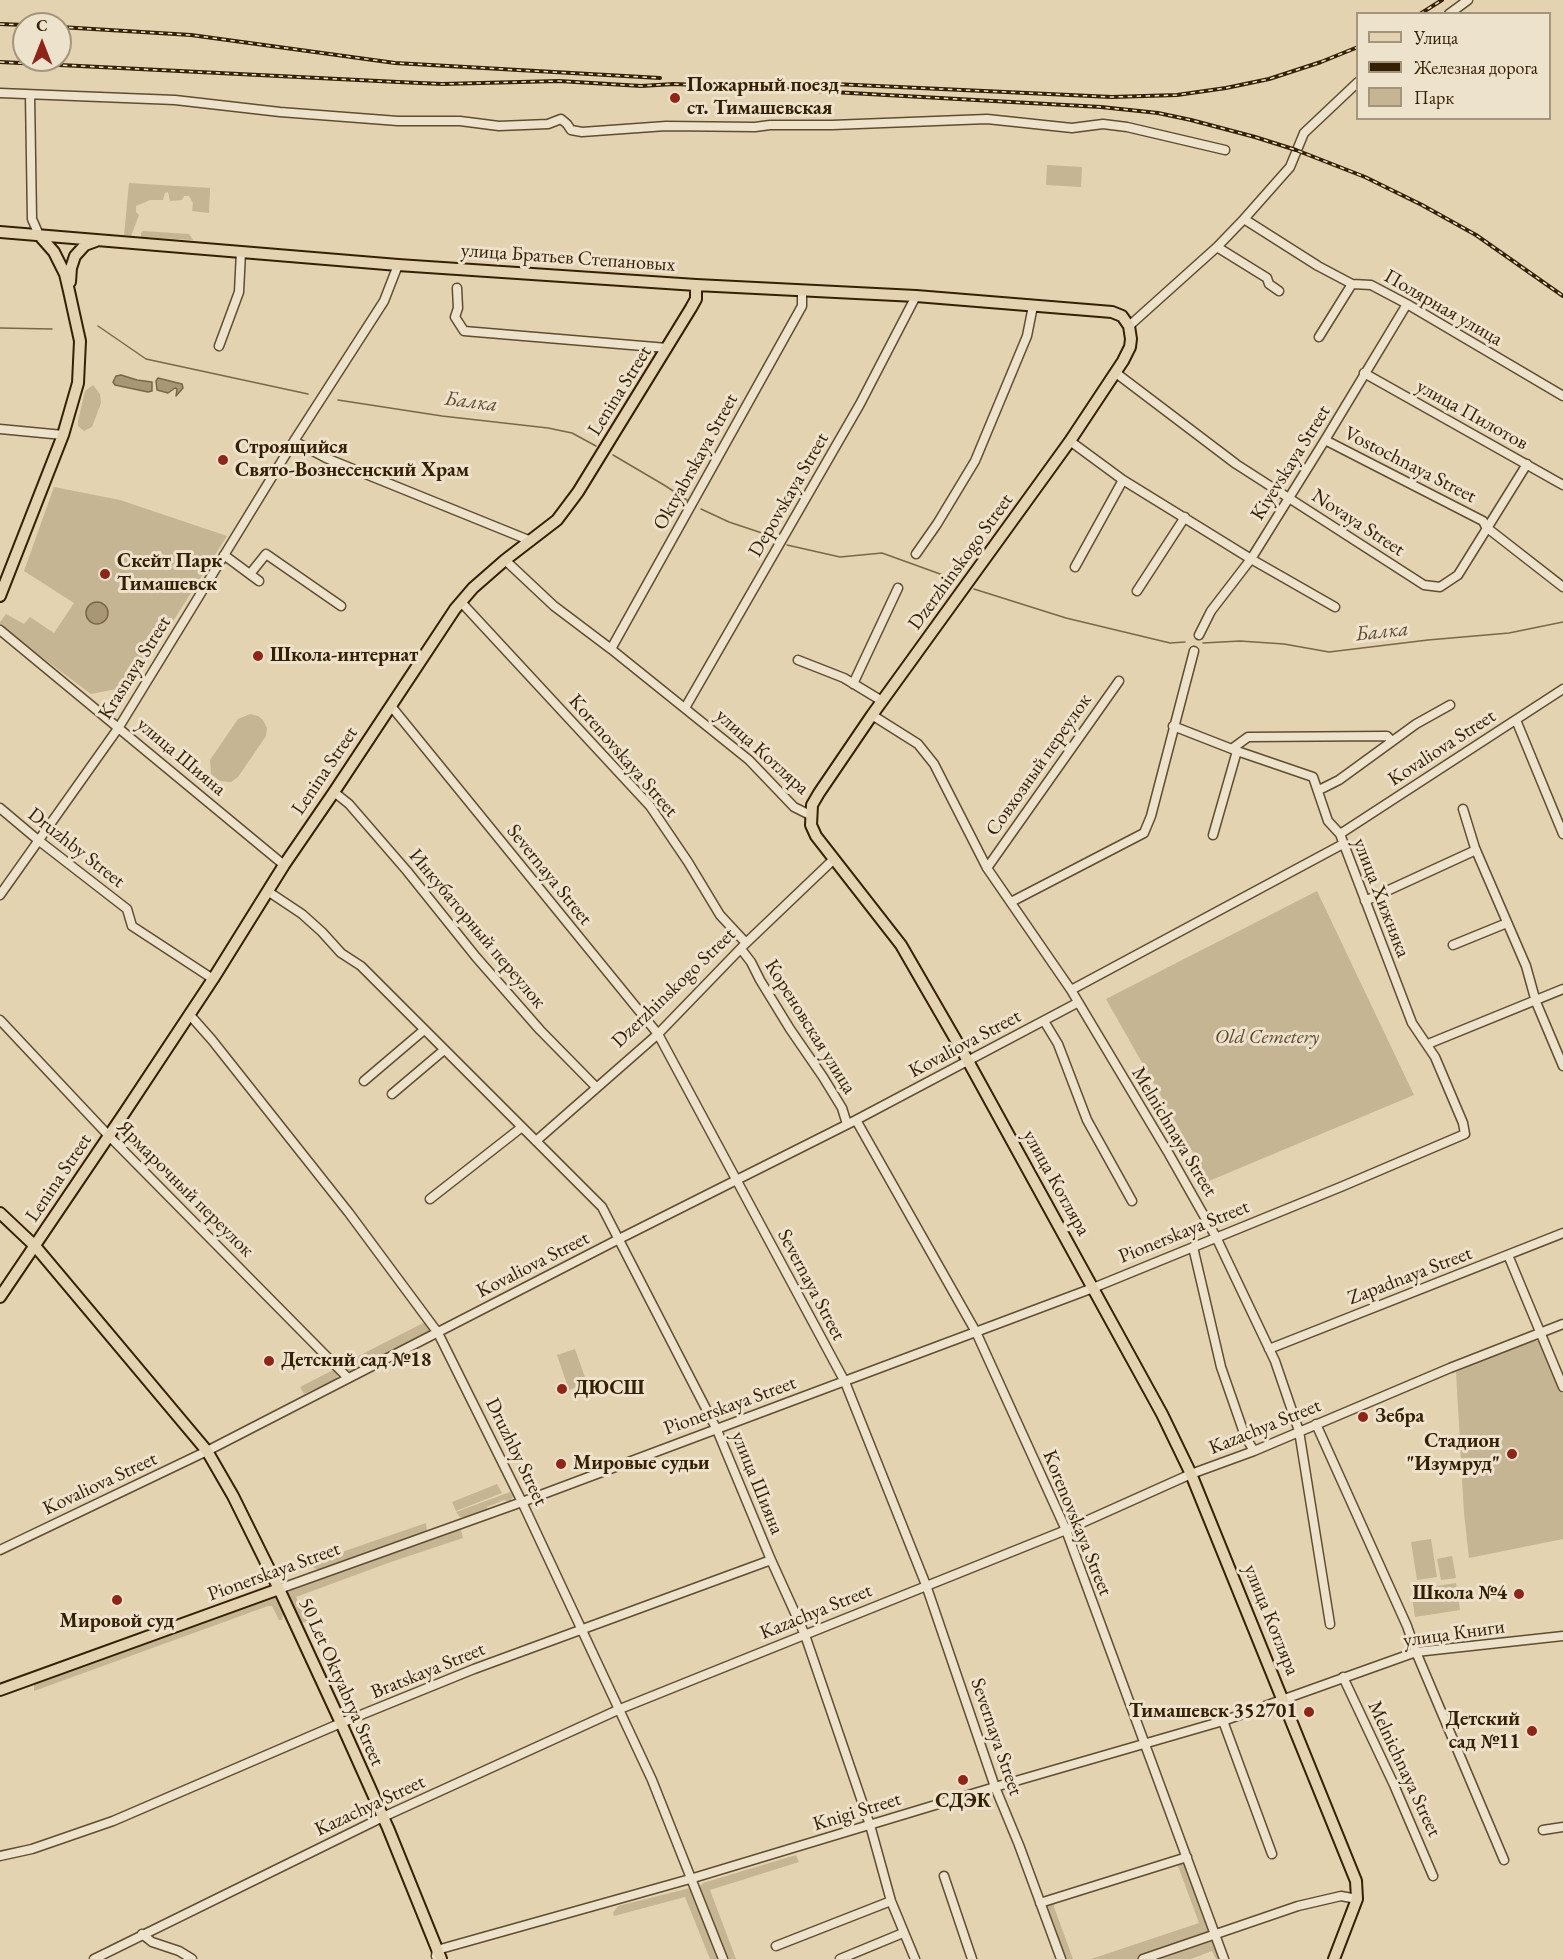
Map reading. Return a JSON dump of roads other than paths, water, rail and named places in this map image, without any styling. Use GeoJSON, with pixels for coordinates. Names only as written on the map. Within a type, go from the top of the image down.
{"type":"FeatureCollection","features":[{"type":"Feature","properties":{"kind":"main road","name":"улица Братьев Степановых"},"geometry":{"type":"LineString","coordinates":[[0,232],[398,265],[696,285],[916,296],[1112,312],[1122,316],[1129,326]]}},
{"type":"Feature","properties":{"kind":"main road"},"geometry":{"type":"LineString","coordinates":[[0,596],[63,435],[75,397],[80,369],[80,341],[65,274],[54,252],[39,235]]}},
{"type":"Feature","properties":{"kind":"main road"},"geometry":{"type":"LineString","coordinates":[[69,291],[71,268],[75,256],[85,245],[97,241]]}},
{"type":"Feature","properties":{"kind":"main road","name":"Lenina Street"},"geometry":{"type":"LineString","coordinates":[[0,1297],[213,979],[269,892],[284,864],[461,602],[505,560],[557,520],[578,492],[696,299],[696,285]]}},
{"type":"Feature","properties":{"kind":"main road","name":"Dzerzhinskogo Street"},"geometry":{"type":"LineString","coordinates":[[810,815],[812,805],[819,793],[872,715],[1070,441],[1116,373],[1130,347],[1129,326]]}},
{"type":"Feature","properties":{"kind":"main road","name":"улица Котляра"},"geometry":{"type":"LineString","coordinates":[[810,815],[816,836],[901,945],[968,1061],[1093,1288],[1162,1414],[1191,1474],[1356,1881],[1357,1899],[1334,1959]]}},
{"type":"Feature","properties":{"kind":"main road","name":"50 Let Oktyabrya Street"},"geometry":{"type":"LineString","coordinates":[[0,1213],[35,1246],[207,1451],[233,1496],[279,1589],[341,1723],[383,1817],[438,1956]]}},
{"type":"Feature","properties":{"kind":"main road","name":"Pionerskaya Street"},"geometry":{"type":"LineString","coordinates":[[0,1690],[279,1589]]}},
{"type":"Feature","properties":{"kind":"street"},"geometry":{"type":"LineString","coordinates":[[1452,12],[1467,0]]}},
{"type":"Feature","properties":{"kind":"street"},"geometry":{"type":"LineString","coordinates":[[1129,326],[1217,247],[1244,219],[1290,167],[1304,133],[1356,84]]}},
{"type":"Feature","properties":{"kind":"street"},"geometry":{"type":"LineString","coordinates":[[0,93],[175,99],[280,112],[398,121],[460,121],[500,126],[548,124],[561,119],[571,130],[582,132],[666,126],[755,127],[987,119],[1072,128],[1102,124],[1127,127],[1225,150]]}},
{"type":"Feature","properties":{"kind":"street"},"geometry":{"type":"LineString","coordinates":[[30,95],[32,219],[39,235]]}},
{"type":"Feature","properties":{"kind":"street","name":"Полярная улица"},"geometry":{"type":"LineString","coordinates":[[1244,219],[1318,266],[1352,284],[1371,285],[1407,304],[1563,396]]}},
{"type":"Feature","properties":{"kind":"street"},"geometry":{"type":"LineString","coordinates":[[1217,247],[1267,278],[1269,284],[1279,291]]}},
{"type":"Feature","properties":{"kind":"street"},"geometry":{"type":"LineString","coordinates":[[219,346],[240,292],[241,252]]}},
{"type":"Feature","properties":{"kind":"street","name":"Krasnaya Street"},"geometry":{"type":"LineString","coordinates":[[0,896],[119,727],[294,441],[384,301],[398,265]]}},
{"type":"Feature","properties":{"kind":"street"},"geometry":{"type":"LineString","coordinates":[[1318,338],[1352,284]]}},
{"type":"Feature","properties":{"kind":"street"},"geometry":{"type":"LineString","coordinates":[[457,288],[458,308],[455,317],[464,332],[668,348]]}},
{"type":"Feature","properties":{"kind":"street","name":"Oktyabrskaya Street"},"geometry":{"type":"LineString","coordinates":[[611,648],[802,306],[802,290]]}},
{"type":"Feature","properties":{"kind":"street","name":"Depovskaya Street"},"geometry":{"type":"LineString","coordinates":[[685,708],[860,404],[916,296]]}},
{"type":"Feature","properties":{"kind":"street","name":"Kiyevskaya Street"},"geometry":{"type":"LineString","coordinates":[[1199,635],[1211,611],[1251,559],[1407,304]]}},
{"type":"Feature","properties":{"kind":"street"},"geometry":{"type":"LineString","coordinates":[[916,554],[975,461],[1027,336],[1033,306]]}},
{"type":"Feature","properties":{"kind":"street","name":"Novaya Street"},"geometry":{"type":"LineString","coordinates":[[1116,373],[1236,465],[1424,585],[1440,587],[1458,575],[1486,527]]}},
{"type":"Feature","properties":{"kind":"street","name":"улица Пилотов"},"geometry":{"type":"LineString","coordinates":[[1365,373],[1563,485]]}},
{"type":"Feature","properties":{"kind":"street"},"geometry":{"type":"LineString","coordinates":[[0,429],[63,435]]}},
{"type":"Feature","properties":{"kind":"street","name":"Vostochnaya Street"},"geometry":{"type":"LineString","coordinates":[[1325,440],[1483,521],[1486,527],[1563,587]]}},
{"type":"Feature","properties":{"kind":"street"},"geometry":{"type":"LineString","coordinates":[[294,441],[326,458],[531,541]]}},
{"type":"Feature","properties":{"kind":"street"},"geometry":{"type":"LineString","coordinates":[[1070,441],[1123,480],[1251,559],[1335,607]]}},
{"type":"Feature","properties":{"kind":"street"},"geometry":{"type":"LineString","coordinates":[[1486,527],[1527,464]]}},
{"type":"Feature","properties":{"kind":"street"},"geometry":{"type":"LineString","coordinates":[[1075,567],[1123,480]]}},
{"type":"Feature","properties":{"kind":"street"},"geometry":{"type":"LineString","coordinates":[[1137,591],[1185,517]]}},
{"type":"Feature","properties":{"kind":"street"},"geometry":{"type":"LineString","coordinates":[[250,574],[266,554],[341,606]]}},
{"type":"Feature","properties":{"kind":"street"},"geometry":{"type":"LineString","coordinates":[[224,555],[259,581]]}},
{"type":"Feature","properties":{"kind":"street","name":"улица Котляра"},"geometry":{"type":"LineString","coordinates":[[505,560],[554,606],[611,648],[749,760],[794,807],[810,815]]}},
{"type":"Feature","properties":{"kind":"street"},"geometry":{"type":"LineString","coordinates":[[853,684],[898,588]]}},
{"type":"Feature","properties":{"kind":"street","name":"Korenovskaya Street"},"geometry":{"type":"LineString","coordinates":[[461,602],[650,806],[720,915],[744,946]]}},
{"type":"Feature","properties":{"kind":"street","name":"улица Шияна"},"geometry":{"type":"LineString","coordinates":[[0,630],[284,864]]}},
{"type":"Feature","properties":{"kind":"street"},"geometry":{"type":"LineString","coordinates":[[1011,902],[1144,833],[1151,816],[1194,651]]}},
{"type":"Feature","properties":{"kind":"street"},"geometry":{"type":"LineString","coordinates":[[798,660],[844,678],[882,701]]}},
{"type":"Feature","properties":{"kind":"street","name":"Совхозный переулок"},"geometry":{"type":"LineString","coordinates":[[987,868],[1119,681]]}},
{"type":"Feature","properties":{"kind":"street","name":"Kovaliova Street"},"geometry":{"type":"LineString","coordinates":[[1340,834],[1563,689]]}},
{"type":"Feature","properties":{"kind":"street"},"geometry":{"type":"LineString","coordinates":[[1318,790],[1340,780],[1416,724],[1450,705]]}},
{"type":"Feature","properties":{"kind":"street","name":"Severnaya Street"},"geometry":{"type":"LineString","coordinates":[[391,706],[658,1034],[845,1383],[926,1585],[995,1787],[1061,1959]]}},
{"type":"Feature","properties":{"kind":"street","name":"Melnichnaya Street"},"geometry":{"type":"LineString","coordinates":[[872,715],[918,744],[934,764],[987,868],[1071,990],[1169,1154],[1216,1238],[1275,1360],[1299,1431],[1330,1624]]}},
{"type":"Feature","properties":{"kind":"street"},"geometry":{"type":"LineString","coordinates":[[1516,720],[1563,834]]}},
{"type":"Feature","properties":{"kind":"street","name":"улица Хижняка"},"geometry":{"type":"LineString","coordinates":[[1173,726],[1313,777],[1329,821],[1340,834],[1412,1023],[1428,1044],[1463,1123],[1465,1134]]}},
{"type":"Feature","properties":{"kind":"street"},"geometry":{"type":"LineString","coordinates":[[1213,835],[1235,750],[1248,736],[1387,736],[1392,741]]}},
{"type":"Feature","properties":{"kind":"street","name":"Инкубаторный переулок"},"geometry":{"type":"LineString","coordinates":[[334,792],[349,804],[407,871],[476,957],[540,1030],[596,1087]]}},
{"type":"Feature","properties":{"kind":"street","name":"Druzhby Street"},"geometry":{"type":"LineString","coordinates":[[0,808],[127,909],[132,926],[213,979]]}},
{"type":"Feature","properties":{"kind":"street"},"geometry":{"type":"LineString","coordinates":[[1463,810],[1476,850],[1526,966],[1536,1002],[1563,1066]]}},
{"type":"Feature","properties":{"kind":"street"},"geometry":{"type":"LineString","coordinates":[[1071,990],[1343,844]]}},
{"type":"Feature","properties":{"kind":"street"},"geometry":{"type":"LineString","coordinates":[[1365,901],[1476,850]]}},
{"type":"Feature","properties":{"kind":"street","name":"Dzerzhinskogo Street"},"geometry":{"type":"LineString","coordinates":[[536,1141],[658,1034],[834,859]]}},
{"type":"Feature","properties":{"kind":"street","name":"улица Шияна"},"geometry":{"type":"LineString","coordinates":[[269,892],[302,914],[341,953],[361,966],[602,1207],[717,1430],[805,1635],[870,1825],[891,1901],[915,1959]]}},
{"type":"Feature","properties":{"kind":"street"},"geometry":{"type":"LineString","coordinates":[[1453,945],[1507,923]]}},
{"type":"Feature","properties":{"kind":"street","name":"Кореновская улица"},"geometry":{"type":"LineString","coordinates":[[744,946],[760,980],[790,1029],[852,1122]]}},
{"type":"Feature","properties":{"kind":"street"},"geometry":{"type":"LineString","coordinates":[[1428,1044],[1536,1002],[1563,989]]}},
{"type":"Feature","properties":{"kind":"street","name":"Kovaliova Street"},"geometry":{"type":"LineString","coordinates":[[0,1550],[207,1451],[852,1122],[1077,1003]]}},
{"type":"Feature","properties":{"kind":"street","name":"Druzhby Street"},"geometry":{"type":"LineString","coordinates":[[189,1014],[348,1213],[438,1333],[522,1502],[620,1709],[652,1780],[723,1959]]}},
{"type":"Feature","properties":{"kind":"street","name":"Ярмарочный переулок"},"geometry":{"type":"LineString","coordinates":[[0,1020],[109,1136],[348,1378]]}},
{"type":"Feature","properties":{"kind":"street"},"geometry":{"type":"LineString","coordinates":[[1044,1021],[1058,1044],[1087,1120],[1132,1201]]}},
{"type":"Feature","properties":{"kind":"street"},"geometry":{"type":"LineString","coordinates":[[364,1080],[424,1030]]}},
{"type":"Feature","properties":{"kind":"street"},"geometry":{"type":"LineString","coordinates":[[392,1094],[444,1050]]}},
{"type":"Feature","properties":{"kind":"street","name":"Korenovskaya Street"},"geometry":{"type":"LineString","coordinates":[[852,1122],[976,1332],[1066,1530],[1224,1959]]}},
{"type":"Feature","properties":{"kind":"street"},"geometry":{"type":"LineString","coordinates":[[429,1199],[522,1127]]}},
{"type":"Feature","properties":{"kind":"street","name":"Pionerskaya Street"},"geometry":{"type":"LineString","coordinates":[[279,1589],[845,1383],[1093,1288],[1340,1188],[1465,1134]]}},
{"type":"Feature","properties":{"kind":"street","name":"Zapadnaya Street"},"geometry":{"type":"LineString","coordinates":[[1269,1349],[1563,1233]]}},
{"type":"Feature","properties":{"kind":"street"},"geometry":{"type":"LineString","coordinates":[[1193,1247],[1221,1367],[1245,1436],[1254,1451]]}},
{"type":"Feature","properties":{"kind":"street"},"geometry":{"type":"LineString","coordinates":[[1508,1255],[1563,1387]]}},
{"type":"Feature","properties":{"kind":"street","name":"Kazachya Street"},"geometry":{"type":"LineString","coordinates":[[94,1959],[383,1817],[620,1709],[1066,1530],[1191,1474],[1254,1451],[1450,1368],[1563,1324]]}},
{"type":"Feature","properties":{"kind":"street"},"geometry":{"type":"LineString","coordinates":[[1316,1424],[1407,1626],[1503,1860]]}},
{"type":"Feature","properties":{"kind":"street","name":"Bratskaya Street"},"geometry":{"type":"LineString","coordinates":[[0,1856],[32,1849],[113,1821],[341,1723],[474,1669],[771,1560]]}},
{"type":"Feature","properties":{"kind":"street","name":"улица Книги"},"geometry":{"type":"LineString","coordinates":[[1284,1700],[1416,1652],[1563,1636]]}},
{"type":"Feature","properties":{"kind":"street","name":"Melnichnaya Street"},"geometry":{"type":"LineString","coordinates":[[1343,1677],[1394,1785],[1433,1876]]}},
{"type":"Feature","properties":{"kind":"street","name":"Knigi Street"},"geometry":{"type":"LineString","coordinates":[[438,1956],[995,1787],[1222,1721],[1284,1700]]}},
{"type":"Feature","properties":{"kind":"street"},"geometry":{"type":"LineString","coordinates":[[1222,1721],[1272,1854]]}},
{"type":"Feature","properties":{"kind":"street"},"geometry":{"type":"LineString","coordinates":[[1543,1830],[1563,1827]]}},
{"type":"Feature","properties":{"kind":"street"},"geometry":{"type":"LineString","coordinates":[[1040,1904],[1187,1857]]}},
{"type":"Feature","properties":{"kind":"street"},"geometry":{"type":"LineString","coordinates":[[944,1876],[972,1959]]}},
{"type":"Feature","properties":{"kind":"street"},"geometry":{"type":"LineString","coordinates":[[1143,1959],[1298,1906],[1341,1896],[1357,1899]]}},
{"type":"Feature","properties":{"kind":"street"},"geometry":{"type":"LineString","coordinates":[[776,1946],[891,1901]]}},
{"type":"Feature","properties":{"kind":"street"},"geometry":{"type":"LineString","coordinates":[[840,1959],[903,1933]]}},
{"type":"Feature","properties":{"kind":"street"},"geometry":{"type":"LineString","coordinates":[[142,1934],[152,1942],[179,1951],[192,1959]]}},
{"type":"Feature","properties":{"kind":"waterway","name":"Балка"},"geometry":{"type":"LineString","coordinates":[[98,326],[146,359],[308,394]]}},
{"type":"Feature","properties":{"kind":"waterway","name":"Балка"},"geometry":{"type":"LineString","coordinates":[[0,328],[52,329]]}},
{"type":"Feature","properties":{"kind":"waterway","name":"Балка"},"geometry":{"type":"LineString","coordinates":[[338,400],[442,416],[548,428],[572,433],[596,446]]}},
{"type":"Feature","properties":{"kind":"waterway","name":"Балка"},"geometry":{"type":"LineString","coordinates":[[613,455],[687,500]]}},
{"type":"Feature","properties":{"kind":"waterway","name":"Балка"},"geometry":{"type":"LineString","coordinates":[[701,509],[729,522],[765,534],[776,541]]}},
{"type":"Feature","properties":{"kind":"waterway","name":"Балка"},"geometry":{"type":"LineString","coordinates":[[787,545],[840,557],[882,553],[954,579]]}},
{"type":"Feature","properties":{"kind":"waterway","name":"Балка"},"geometry":{"type":"LineString","coordinates":[[974,589],[1066,618],[1170,643],[1185,642]]}},
{"type":"Feature","properties":{"kind":"waterway","name":"Балка"},"geometry":{"type":"LineString","coordinates":[[1203,643],[1240,641],[1284,644],[1329,652],[1509,633],[1563,622]]}},
{"type":"Feature","properties":{"kind":"railway"},"geometry":{"type":"LineString","coordinates":[[1423,12],[1442,0]]}},
{"type":"Feature","properties":{"kind":"railway"},"geometry":{"type":"LineString","coordinates":[[0,24],[12,24]]}},
{"type":"Feature","properties":{"kind":"railway"},"geometry":{"type":"LineString","coordinates":[[72,28],[191,35],[395,63],[660,78]]}},
{"type":"Feature","properties":{"kind":"railway"},"geometry":{"type":"LineString","coordinates":[[813,83],[1112,97],[1177,95],[1269,79],[1356,48]]}},
{"type":"Feature","properties":{"kind":"railway"},"geometry":{"type":"LineString","coordinates":[[0,62],[442,84],[559,81],[641,86],[674,84],[743,87],[1101,107],[1158,113],[1255,137],[1365,177],[1476,235],[1563,296]]}},
{"type":"Feature","properties":{"kind":"place","name":"Пожарный поезд ст. Тимашевская"},"geometry":{"type":"Point","coordinates":[675,98]}},
{"type":"Feature","properties":{"kind":"place","name":"Строящийся Свято-Вознесенский Храм"},"geometry":{"type":"Point","coordinates":[223,460]}},
{"type":"Feature","properties":{"kind":"place","name":"Скейт Парк Тимашевск"},"geometry":{"type":"Point","coordinates":[105,574]}},
{"type":"Feature","properties":{"kind":"place","name":"Школа-интернат"},"geometry":{"type":"Point","coordinates":[258,656]}},
{"type":"Feature","properties":{"kind":"place","name":"Детский сад №18"},"geometry":{"type":"Point","coordinates":[269,1361]}},
{"type":"Feature","properties":{"kind":"place","name":"ДЮСШ"},"geometry":{"type":"Point","coordinates":[562,1389]}},
{"type":"Feature","properties":{"kind":"place","name":"Зебра"},"geometry":{"type":"Point","coordinates":[1363,1417]}},
{"type":"Feature","properties":{"kind":"place","name":"Стадион \"Изумруд\""},"geometry":{"type":"Point","coordinates":[1512,1454]}},
{"type":"Feature","properties":{"kind":"place","name":"Мировые судьи"},"geometry":{"type":"Point","coordinates":[561,1464]}},
{"type":"Feature","properties":{"kind":"place","name":"Школа №4"},"geometry":{"type":"Point","coordinates":[1519,1594]}},
{"type":"Feature","properties":{"kind":"place","name":"Мировой суд"},"geometry":{"type":"Point","coordinates":[117,1600]}},
{"type":"Feature","properties":{"kind":"place","name":"Тимашевск 352701"},"geometry":{"type":"Point","coordinates":[1309,1712]}},
{"type":"Feature","properties":{"kind":"place","name":"Детский сад №11"},"geometry":{"type":"Point","coordinates":[1532,1731]}},
{"type":"Feature","properties":{"kind":"place","name":"СДЭК"},"geometry":{"type":"Point","coordinates":[963,1780]}},
{"type":"Feature","properties":{"kind":"park label","name":"Old Cemetery"},"geometry":{"type":"Point","coordinates":[1267,1038]}}]}
